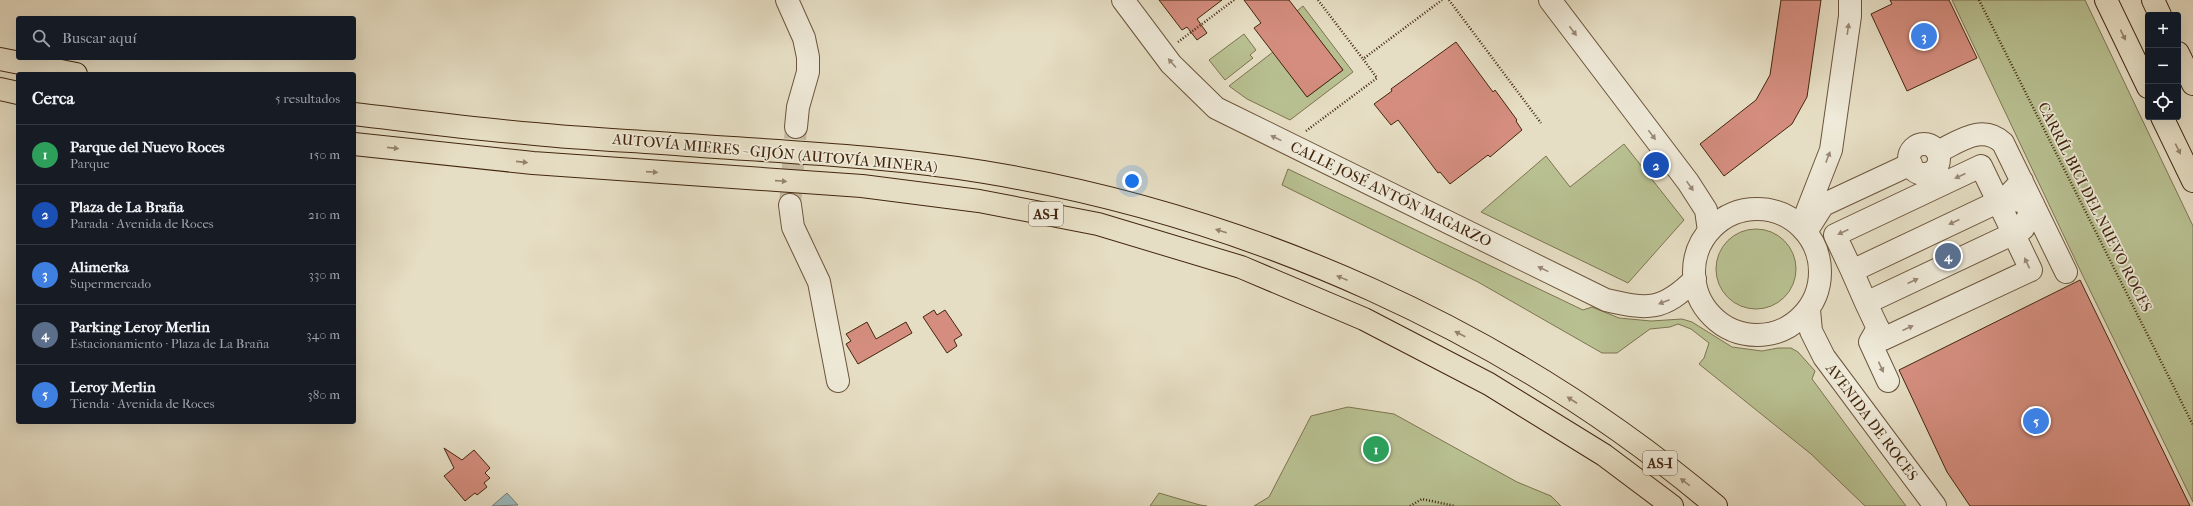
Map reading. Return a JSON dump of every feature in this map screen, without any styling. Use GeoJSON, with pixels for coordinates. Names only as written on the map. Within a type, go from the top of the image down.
{"type":"FeatureCollection","features":[{"type":"Feature","properties":{"kind":"highway"},"geometry":{"type":"LineString","coordinates":[[2106,0],[2147,84]]}},
{"type":"Feature","properties":{"kind":"highway"},"geometry":{"type":"LineString","coordinates":[[2153,0],[2159,12]]}},
{"type":"Feature","properties":{"kind":"highway"},"geometry":{"type":"LineString","coordinates":[[2181,59],[2193,84]]}},
{"type":"Feature","properties":{"kind":"highway"},"geometry":{"type":"LineString","coordinates":[[0,60],[65,72]]}},
{"type":"Feature","properties":{"kind":"highway"},"geometry":{"type":"LineString","coordinates":[[0,89],[16,93]]}},
{"type":"Feature","properties":{"kind":"highway","name":"AUTOVÍA MIERES - GIJÓN (AUTOVÍA MINERA)"},"geometry":{"type":"LineString","coordinates":[[356,114],[535,134],[863,157],[983,172],[1108,197],[1251,241],[1383,294],[1506,358],[1526,370],[1604,421],[1716,506]]}},
{"type":"Feature","properties":{"kind":"highway"},"geometry":{"type":"LineString","coordinates":[[2163,120],[2193,181]]}},
{"type":"Feature","properties":{"kind":"highway","name":"AS-I"},"geometry":{"type":"LineString","coordinates":[[356,144],[533,163],[862,186],[979,201],[1098,224],[1241,267],[1364,319],[1489,384],[1604,455],[1672,506]]}},
{"type":"Feature","properties":{"kind":"street"},"geometry":{"type":"LineString","coordinates":[[787,0],[804,38],[808,57],[808,72],[798,106],[796,127]]}},
{"type":"Feature","properties":{"kind":"street","name":"CALLE JOSÉ ANTÓN MAGARZO"},"geometry":{"type":"LineString","coordinates":[[1123,0],[1171,64],[1216,108],[1598,296],[1630,306],[1648,308],[1667,301],[1681,293],[1695,279]]}},
{"type":"Feature","properties":{"kind":"street"},"geometry":{"type":"LineString","coordinates":[[1550,0],[1688,182],[1706,210],[1709,231]]}},
{"type":"Feature","properties":{"kind":"street"},"geometry":{"type":"LineString","coordinates":[[1806,232],[1806,214],[1831,150],[1850,16],[1850,0]]}},
{"type":"Feature","properties":{"kind":"street"},"geometry":{"type":"LineString","coordinates":[[1806,232],[1823,205],[1911,164],[1919,172],[1931,172],[1938,163],[1937,152],[1977,133],[1985,133],[1996,136],[2003,143],[2066,272]]}},
{"type":"Feature","properties":{"kind":"street"},"geometry":{"type":"LineString","coordinates":[[1981,166],[2002,200],[2014,234],[2031,270],[1883,339],[1835,235],[1981,166]]}},
{"type":"Feature","properties":{"kind":"street"},"geometry":{"type":"LineString","coordinates":[[1852,271],[2002,200],[2022,181]]}},
{"type":"Feature","properties":{"kind":"street"},"geometry":{"type":"LineString","coordinates":[[2002,200],[2033,204]]}},
{"type":"Feature","properties":{"kind":"street"},"geometry":{"type":"LineString","coordinates":[[1866,303],[2023,229],[2033,204]]}},
{"type":"Feature","properties":{"kind":"street"},"geometry":{"type":"LineString","coordinates":[[790,205],[793,227],[819,282],[838,381]]}},
{"type":"Feature","properties":{"kind":"street"},"geometry":{"type":"LineString","coordinates":[[1746,209],[1768,210],[1790,217],[1806,232],[1820,262],[1818,290],[1809,310],[1793,325],[1780,332],[1758,336],[1736,332],[1720,323],[1705,307],[1696,289],[1694,267],[1698,250],[1709,231],[1726,217],[1746,209]]}},
{"type":"Feature","properties":{"kind":"street","name":"AVENIDA DE ROCES"},"geometry":{"type":"LineString","coordinates":[[1809,310],[1811,331],[1824,357],[1935,506]]}},
{"type":"Feature","properties":{"kind":"street"},"geometry":{"type":"LineString","coordinates":[[1878,328],[1870,342],[1888,382]]}},
{"type":"Feature","properties":{"kind":"street","name":"AVENIDA DE ROCES"},"geometry":{"type":"LineString","coordinates":[[1780,332],[1800,338],[1824,357]]}},
{"type":"Feature","properties":{"kind":"path"},"geometry":{"type":"LineString","coordinates":[[1176,44],[1234,0]]}},
{"type":"Feature","properties":{"kind":"path"},"geometry":{"type":"LineString","coordinates":[[1306,132],[1377,78],[1318,0]]}},
{"type":"Feature","properties":{"kind":"path"},"geometry":{"type":"LineString","coordinates":[[1363,60],[1442,0]]}},
{"type":"Feature","properties":{"kind":"path"},"geometry":{"type":"LineString","coordinates":[[1449,0],[1541,123]]}},
{"type":"Feature","properties":{"kind":"path","name":"CARRÍL BICI DEL NUEVO ROCES"},"geometry":{"type":"LineString","coordinates":[[1979,0],[2021,86],[2182,400],[2193,425]]}},
{"type":"Feature","properties":{"kind":"path"},"geometry":{"type":"LineString","coordinates":[[1410,506],[1422,499],[1455,506]]}},
{"type":"Feature","properties":{"kind":"green space"},"geometry":{"type":"Polygon","coordinates":[[[1952,0],[2085,0],[2193,226],[2193,502],[2082,274],[1952,0]]]}},
{"type":"Feature","properties":{"kind":"green space"},"geometry":{"type":"Polygon","coordinates":[[[1303,6],[1353,72],[1290,120],[1247,99],[1229,86],[1273,52],[1307,97],[1343,70],[1297,11],[1303,6]]]}},
{"type":"Feature","properties":{"kind":"green space"},"geometry":{"type":"Polygon","coordinates":[[[1244,34],[1256,50],[1250,55],[1253,58],[1225,80],[1209,60],[1244,34]]]}},
{"type":"Feature","properties":{"kind":"green space"},"geometry":{"type":"Polygon","coordinates":[[[1624,144],[1684,220],[1628,283],[1481,212],[1546,156],[1570,187],[1624,144]]]}},
{"type":"Feature","properties":{"kind":"green space"},"geometry":{"type":"Polygon","coordinates":[[[1288,169],[1583,310],[1592,307],[1619,318],[1651,321],[1682,319],[1692,322],[1732,347],[1762,351],[1778,348],[1791,348],[1798,352],[1815,371],[1812,379],[1906,506],[1865,506],[1811,454],[1699,364],[1704,358],[1709,343],[1691,329],[1678,324],[1670,327],[1650,329],[1617,353],[1602,353],[1478,282],[1282,185],[1288,169]]]}},
{"type":"Feature","properties":{"kind":"green space"},"geometry":{"type":"Polygon","coordinates":[[[1756,229],[1771,232],[1784,241],[1793,254],[1796,269],[1793,284],[1784,297],[1771,306],[1756,309],[1741,306],[1728,297],[1719,284],[1716,269],[1719,254],[1728,241],[1741,232],[1756,229]]]}},
{"type":"Feature","properties":{"kind":"green space"},"geometry":{"type":"Polygon","coordinates":[[[1348,407],[1394,414],[1517,482],[1551,496],[1561,506],[1254,506],[1269,497],[1311,416],[1348,407]]]}},
{"type":"Feature","properties":{"kind":"green space"},"geometry":{"type":"Polygon","coordinates":[[[1159,493],[1200,505],[1207,506],[1150,506],[1159,493]]]}},
{"type":"Feature","properties":{"kind":"water"},"geometry":{"type":"Polygon","coordinates":[[[507,493],[518,505],[492,506],[507,493]]]}},
{"type":"Feature","properties":{"kind":"building"},"geometry":{"type":"Polygon","coordinates":[[[1159,0],[1222,0],[1197,19],[1207,33],[1197,40],[1187,27],[1182,30],[1159,0]]]}},
{"type":"Feature","properties":{"kind":"building"},"geometry":{"type":"Polygon","coordinates":[[[1244,0],[1289,0],[1343,70],[1307,97],[1254,28],[1261,23],[1244,0]]]}},
{"type":"Feature","properties":{"kind":"building"},"geometry":{"type":"Polygon","coordinates":[[[1781,0],[1821,0],[1807,97],[1792,124],[1724,176],[1700,144],[1756,100],[1770,75],[1781,0]]]}},
{"type":"Feature","properties":{"kind":"building"},"geometry":{"type":"Polygon","coordinates":[[[1890,0],[1949,0],[1977,58],[1907,91],[1871,14],[1892,4],[1890,0]]]}},
{"type":"Feature","properties":{"kind":"building"},"geometry":{"type":"Polygon","coordinates":[[[1456,42],[1493,92],[1495,90],[1517,120],[1516,121],[1522,130],[1490,157],[1488,155],[1450,184],[1440,172],[1438,173],[1398,120],[1391,125],[1374,104],[1392,91],[1391,89],[1456,42]]]}},
{"type":"Feature","properties":{"kind":"building"},"geometry":{"type":"Polygon","coordinates":[[[2080,280],[2190,506],[1970,506],[1947,472],[1899,370],[2080,280]]]}},
{"type":"Feature","properties":{"kind":"building"},"geometry":{"type":"Polygon","coordinates":[[[934,310],[937,315],[945,310],[962,335],[954,340],[957,346],[947,353],[923,317],[934,310]]]}},
{"type":"Feature","properties":{"kind":"building"},"geometry":{"type":"Polygon","coordinates":[[[867,322],[876,339],[906,322],[912,333],[858,364],[846,344],[851,341],[846,334],[867,322]]]}},
{"type":"Feature","properties":{"kind":"building"},"geometry":{"type":"Polygon","coordinates":[[[444,448],[462,460],[474,450],[490,468],[485,473],[490,478],[484,483],[487,487],[477,495],[475,493],[465,501],[444,476],[454,468],[444,448]]]}},
{"type":"Feature","properties":{"kind":"tunnel"},"geometry":{"type":"LineString","coordinates":[[790,205],[796,127]]}},
{"type":"Feature","properties":{"kind":"place","name":"Alimerka"},"geometry":{"type":"Point","coordinates":[1924,36]}},
{"type":"Feature","properties":{"kind":"place","name":"Plaza de La Braña"},"geometry":{"type":"Point","coordinates":[1656,165]}},
{"type":"Feature","properties":{"kind":"place","name":"Parking Leroy Merlin"},"geometry":{"type":"Point","coordinates":[1948,256]}},
{"type":"Feature","properties":{"kind":"place","name":"Leroy Merlin"},"geometry":{"type":"Point","coordinates":[2036,421]}},
{"type":"Feature","properties":{"kind":"place","name":"Parque del Nuevo Roces"},"geometry":{"type":"Point","coordinates":[1376,449]}}]}
